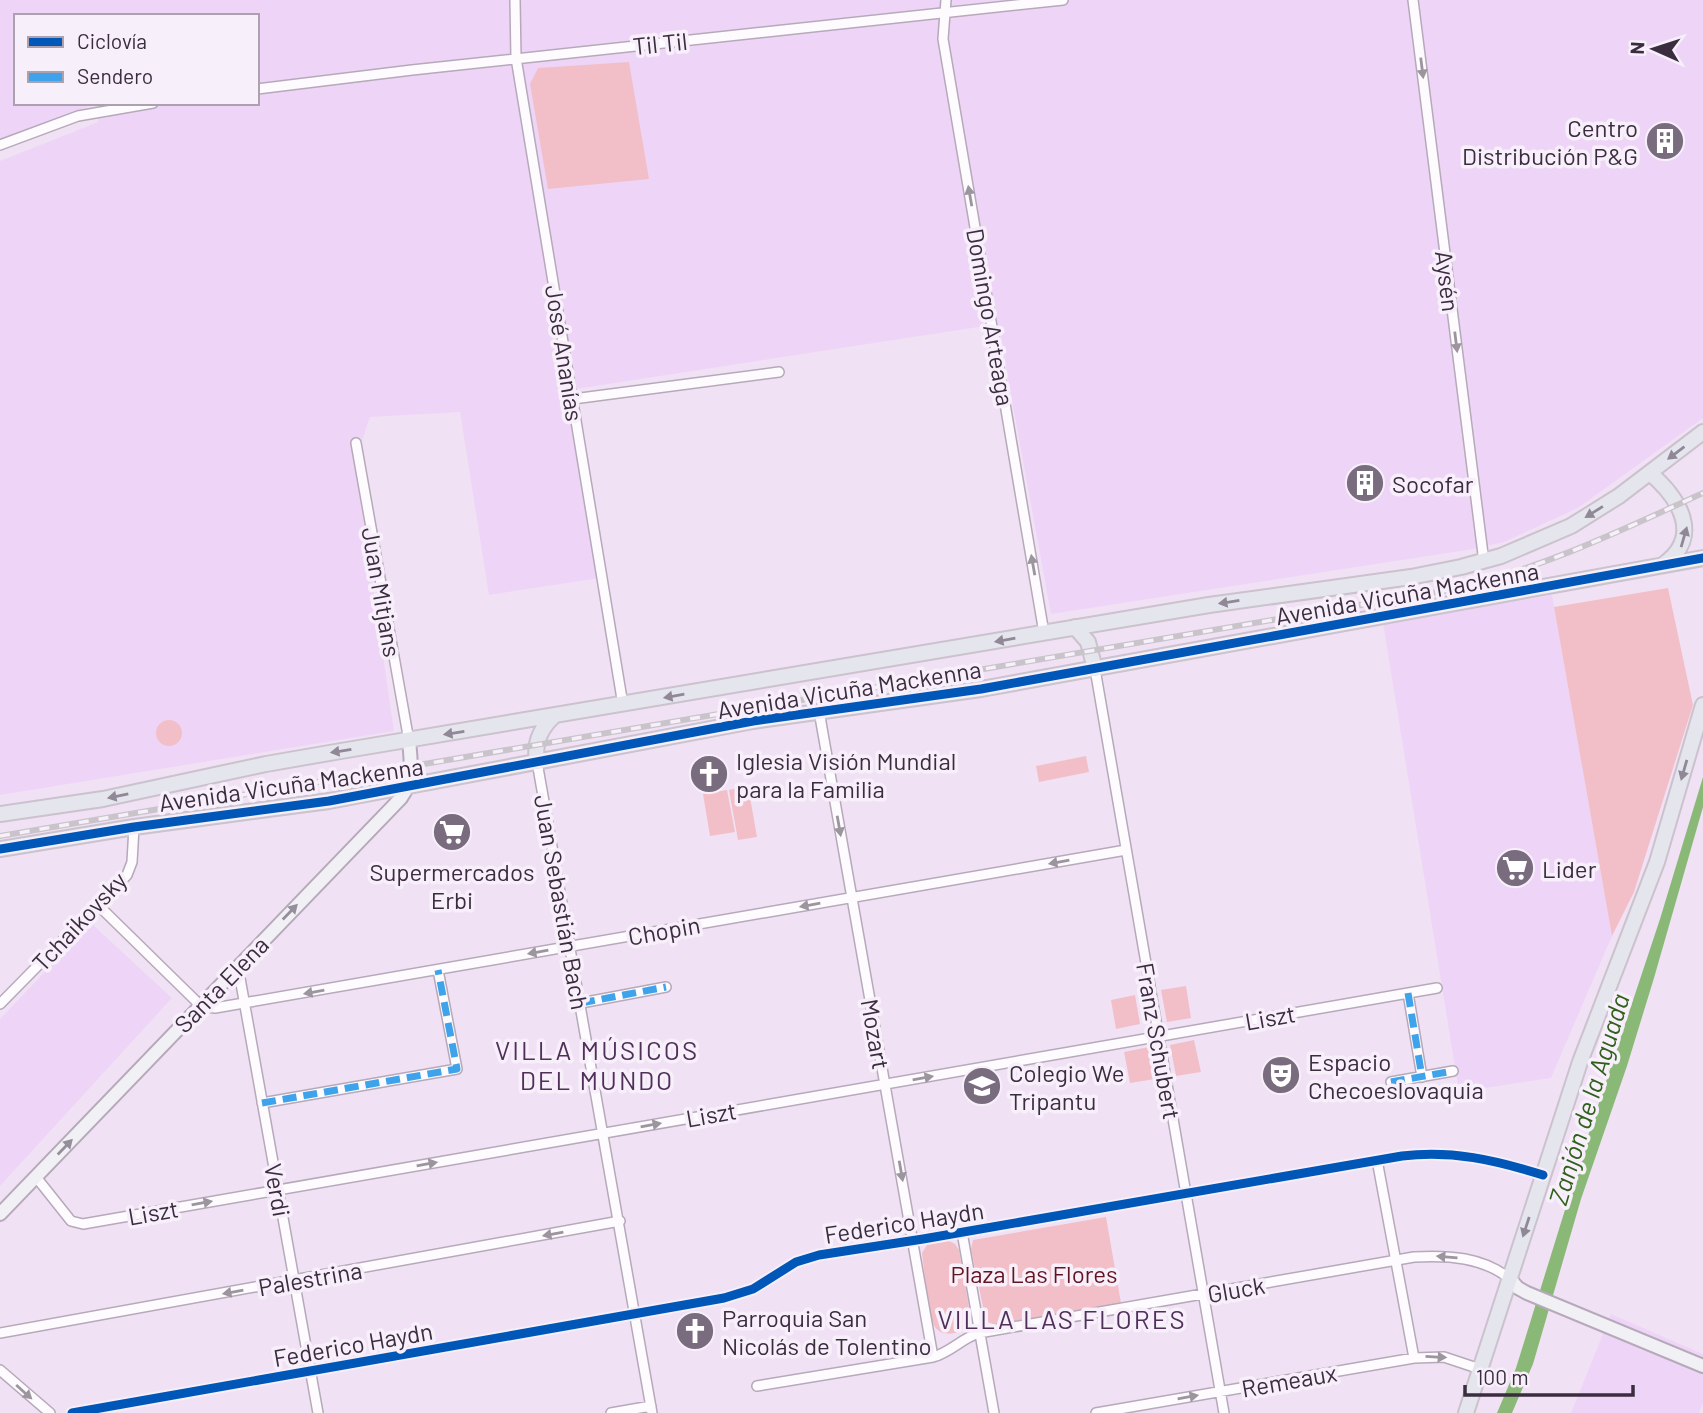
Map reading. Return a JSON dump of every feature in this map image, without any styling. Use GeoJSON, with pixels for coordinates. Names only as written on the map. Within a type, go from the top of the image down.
{"type":"FeatureCollection","features":[{"type":"Feature","properties":{"kind":"main road","name":"Avenida Vicuña Mackenna"},"geometry":{"type":"LineString","coordinates":[[0,814],[103,799],[266,764],[1235,601],[1411,577],[1484,562],[1571,526],[1650,473],[1703,432]]}},
{"type":"Feature","properties":{"kind":"main road"},"geometry":{"type":"LineString","coordinates":[[1650,473],[1678,502],[1687,521],[1683,546],[1673,559],[1662,566]]}},
{"type":"Feature","properties":{"kind":"main road","name":"Avenida Vicuña Mackenna"},"geometry":{"type":"LineString","coordinates":[[0,849],[408,788],[740,723],[965,692],[1703,558]]}},
{"type":"Feature","properties":{"kind":"main road"},"geometry":{"type":"LineString","coordinates":[[1075,628],[1088,642],[1095,669]]}},
{"type":"Feature","properties":{"kind":"main road"},"geometry":{"type":"LineString","coordinates":[[1466,1413],[1580,1062],[1657,862],[1703,705]]}},
{"type":"Feature","properties":{"kind":"main road"},"geometry":{"type":"LineString","coordinates":[[537,762],[539,735],[553,717]]}},
{"type":"Feature","properties":{"kind":"street","name":"José Ananías"},"geometry":{"type":"LineString","coordinates":[[515,0],[516,58],[623,705]]}},
{"type":"Feature","properties":{"kind":"street","name":"Domingo Arteaga"},"geometry":{"type":"LineString","coordinates":[[946,0],[943,39],[1044,633]]}},
{"type":"Feature","properties":{"kind":"street","name":"Til Til"},"geometry":{"type":"LineString","coordinates":[[259,89],[516,58],[1063,0]]}},
{"type":"Feature","properties":{"kind":"street","name":"Aysén"},"geometry":{"type":"LineString","coordinates":[[1413,0],[1484,562]]}},
{"type":"Feature","properties":{"kind":"street"},"geometry":{"type":"LineString","coordinates":[[0,145],[78,116],[141,105]]}},
{"type":"Feature","properties":{"kind":"street"},"geometry":{"type":"LineString","coordinates":[[573,399],[779,372]]}},
{"type":"Feature","properties":{"kind":"street","name":"Juan Mitjans"},"geometry":{"type":"LineString","coordinates":[[356,443],[409,740]]}},
{"type":"Feature","properties":{"kind":"street","name":"Franz Schubert"},"geometry":{"type":"LineString","coordinates":[[1095,669],[1224,1413]]}},
{"type":"Feature","properties":{"kind":"street","name":"Mozart"},"geometry":{"type":"LineString","coordinates":[[819,711],[933,1357]]}},
{"type":"Feature","properties":{"kind":"street"},"geometry":{"type":"LineString","coordinates":[[408,788],[411,772],[409,740]]}},
{"type":"Feature","properties":{"kind":"street","name":"Juan Sebastián Bach"},"geometry":{"type":"LineString","coordinates":[[537,762],[652,1409]]}},
{"type":"Feature","properties":{"kind":"street","name":"Santa Elena"},"geometry":{"type":"LineString","coordinates":[[0,1214],[408,788]]}},
{"type":"Feature","properties":{"kind":"street","name":"Tchaikovsky"},"geometry":{"type":"LineString","coordinates":[[0,1004],[127,875],[132,862],[134,827]]}},
{"type":"Feature","properties":{"kind":"street","name":"Chopin"},"geometry":{"type":"LineString","coordinates":[[201,1006],[215,1008],[245,1004],[1126,850]]}},
{"type":"Feature","properties":{"kind":"street"},"geometry":{"type":"LineString","coordinates":[[98,905],[201,1006]]}},
{"type":"Feature","properties":{"kind":"street","name":"Verdi"},"geometry":{"type":"LineString","coordinates":[[237,967],[318,1413]]}},
{"type":"Feature","properties":{"kind":"street"},"geometry":{"type":"LineString","coordinates":[[262,1102],[457,1069],[438,970]]}},
{"type":"Feature","properties":{"kind":"street"},"geometry":{"type":"LineString","coordinates":[[581,1003],[666,987]]}},
{"type":"Feature","properties":{"kind":"street","name":"Liszt"},"geometry":{"type":"LineString","coordinates":[[36,1177],[68,1218],[78,1225],[1437,988]]}},
{"type":"Feature","properties":{"kind":"street"},"geometry":{"type":"LineString","coordinates":[[1408,993],[1422,1077]]}},
{"type":"Feature","properties":{"kind":"street"},"geometry":{"type":"LineString","coordinates":[[1391,1082],[1452,1071]]}},
{"type":"Feature","properties":{"kind":"street","name":"Federico Haydn"},"geometry":{"type":"LineString","coordinates":[[72,1413],[734,1296],[762,1284],[796,1262],[819,1255],[1377,1160],[1419,1154],[1455,1154],[1489,1159],[1543,1175]]}},
{"type":"Feature","properties":{"kind":"street"},"geometry":{"type":"LineString","coordinates":[[1377,1160],[1414,1358]]}},
{"type":"Feature","properties":{"kind":"street","name":"Palestrina"},"geometry":{"type":"LineString","coordinates":[[0,1333],[620,1222]]}},
{"type":"Feature","properties":{"kind":"street"},"geometry":{"type":"LineString","coordinates":[[962,1232],[994,1413]]}},
{"type":"Feature","properties":{"kind":"street","name":"Gluck"},"geometry":{"type":"LineString","coordinates":[[757,1387],[933,1357],[979,1333],[1396,1260],[1440,1256],[1467,1260],[1495,1267],[1510,1279]]}},
{"type":"Feature","properties":{"kind":"street"},"geometry":{"type":"LineString","coordinates":[[1510,1279],[1527,1293],[1703,1366]]}},
{"type":"Feature","properties":{"kind":"street","name":"Remeaux"},"geometry":{"type":"LineString","coordinates":[[1096,1413],[1414,1358],[1444,1357],[1480,1369]]}},
{"type":"Feature","properties":{"kind":"street"},"geometry":{"type":"LineString","coordinates":[[0,1370],[50,1413]]}},
{"type":"Feature","properties":{"kind":"street"},"geometry":{"type":"LineString","coordinates":[[611,1413],[652,1409]]}},
{"type":"Feature","properties":{"kind":"shaded area"},"geometry":{"type":"Polygon","coordinates":[[[0,0],[1703,0],[1703,418],[1578,508],[1504,542],[1474,549],[1051,614],[998,324],[576,389],[600,578],[489,595],[460,412],[370,417],[355,462],[394,731],[0,795],[0,161],[98,122],[99,105],[259,105],[259,14],[14,14],[14,105],[93,105],[0,139],[0,0]]]}},
{"type":"Feature","properties":{"kind":"shaded area"},"geometry":{"type":"Polygon","coordinates":[[[1552,595],[1612,936],[1551,1078],[1459,1092],[1383,623],[1552,595]]]}},
{"type":"Feature","properties":{"kind":"shaded area"},"geometry":{"type":"Polygon","coordinates":[[[1703,777],[1703,807],[1654,978],[1581,1199],[1533,1364],[1512,1413],[1497,1413],[1516,1368],[1703,777]]]}},
{"type":"Feature","properties":{"kind":"shaded area"},"geometry":{"type":"Polygon","coordinates":[[[91,923],[172,998],[0,1186],[0,1019],[91,923]]]}},
{"type":"Feature","properties":{"kind":"shaded area"},"geometry":{"type":"Polygon","coordinates":[[[1611,1314],[1703,1354],[1703,1403],[1699,1413],[1571,1413],[1611,1314]]]}},
{"type":"Feature","properties":{"kind":"green space"},"geometry":{"type":"Polygon","coordinates":[[[629,62],[649,179],[548,189],[530,84],[538,68],[629,62]]]}},
{"type":"Feature","properties":{"kind":"green space"},"geometry":{"type":"Polygon","coordinates":[[[1668,588],[1693,705],[1634,892],[1612,936],[1554,607],[1668,588]]]}},
{"type":"Feature","properties":{"kind":"green space"},"geometry":{"type":"Polygon","coordinates":[[[169,720],[178,724],[182,733],[178,742],[169,746],[160,742],[156,733],[160,724],[169,720]]]}},
{"type":"Feature","properties":{"kind":"green space"},"geometry":{"type":"Polygon","coordinates":[[[1086,756],[1089,772],[1039,782],[1036,766],[1086,756]]]}},
{"type":"Feature","properties":{"kind":"green space"},"geometry":{"type":"Polygon","coordinates":[[[748,786],[757,837],[738,840],[729,790],[748,786]]]}},
{"type":"Feature","properties":{"kind":"green space"},"geometry":{"type":"Polygon","coordinates":[[[727,790],[735,832],[710,836],[703,794],[727,790]]]}},
{"type":"Feature","properties":{"kind":"green space"},"geometry":{"type":"Polygon","coordinates":[[[1186,986],[1191,1018],[1167,1022],[1161,990],[1186,986]]]}},
{"type":"Feature","properties":{"kind":"green space"},"geometry":{"type":"Polygon","coordinates":[[[1135,995],[1140,1024],[1116,1029],[1111,1000],[1135,995]]]}},
{"type":"Feature","properties":{"kind":"green space"},"geometry":{"type":"Polygon","coordinates":[[[1194,1040],[1201,1072],[1176,1076],[1170,1045],[1194,1040]]]}},
{"type":"Feature","properties":{"kind":"green space"},"geometry":{"type":"Polygon","coordinates":[[[1149,1047],[1155,1079],[1130,1083],[1124,1052],[1149,1047]]]}},
{"type":"Feature","properties":{"kind":"green space","name":"Plaza Las Flores"},"geometry":{"type":"Polygon","coordinates":[[[1106,1217],[1121,1303],[995,1325],[986,1321],[971,1249],[973,1240],[1106,1217]]]}},
{"type":"Feature","properties":{"kind":"green space"},"geometry":{"type":"Polygon","coordinates":[[[949,1241],[959,1250],[971,1319],[966,1329],[950,1334],[938,1330],[933,1322],[922,1253],[927,1245],[949,1241]]]}},
{"type":"Feature","properties":{"kind":"railway"},"geometry":{"type":"LineString","coordinates":[[0,836],[1449,590],[1547,561],[1703,493]]}},
{"type":"Feature","properties":{"kind":"marked path"},"geometry":{"type":"LineString","coordinates":[[262,1103],[457,1069],[438,970]]}},
{"type":"Feature","properties":{"kind":"marked path"},"geometry":{"type":"LineString","coordinates":[[581,1003],[666,987]]}},
{"type":"Feature","properties":{"kind":"marked path"},"geometry":{"type":"LineString","coordinates":[[1408,993],[1422,1077]]}},
{"type":"Feature","properties":{"kind":"marked path"},"geometry":{"type":"LineString","coordinates":[[1391,1082],[1453,1071]]}},
{"type":"Feature","properties":{"kind":"cycle path"},"geometry":{"type":"LineString","coordinates":[[0,849],[134,827],[329,801],[753,721],[981,689],[1703,558]]}},
{"type":"Feature","properties":{"kind":"cycle path"},"geometry":{"type":"LineString","coordinates":[[72,1413],[724,1298],[753,1289],[796,1262],[819,1255],[1402,1156],[1456,1155],[1543,1175]]}},
{"type":"Feature","properties":{"kind":"place","name":"Centro Distribución P&G"},"geometry":{"type":"Point","coordinates":[1665,141]}},
{"type":"Feature","properties":{"kind":"place","name":"Socofar"},"geometry":{"type":"Point","coordinates":[1365,483]}},
{"type":"Feature","properties":{"kind":"place","name":"Iglesia Visión Mundial para la Familia"},"geometry":{"type":"Point","coordinates":[709,774]}},
{"type":"Feature","properties":{"kind":"place","name":"Supermercados Erbi"},"geometry":{"type":"Point","coordinates":[452,832]}},
{"type":"Feature","properties":{"kind":"place","name":"Lider"},"geometry":{"type":"Point","coordinates":[1515,868]}},
{"type":"Feature","properties":{"kind":"place","name":"Espacio Checoeslovaquia"},"geometry":{"type":"Point","coordinates":[1281,1075]}},
{"type":"Feature","properties":{"kind":"place","name":"Colegio We Tripantu"},"geometry":{"type":"Point","coordinates":[982,1086]}},
{"type":"Feature","properties":{"kind":"place","name":"Parroquia San Nicolás de Tolentino"},"geometry":{"type":"Point","coordinates":[695,1331]}},
{"type":"Feature","properties":{"kind":"district","name":"VILLA MÚSICOS DEL MUNDO"},"geometry":{"type":"Point","coordinates":[597,1064]}},
{"type":"Feature","properties":{"kind":"district","name":"VILLA LAS FLORES"},"geometry":{"type":"Point","coordinates":[1062,1318]}},
{"type":"Feature","properties":{"kind":"water label","name":"Zanjón de la Aguada"},"geometry":{"type":"Point","coordinates":[1588,1099]}}]}
